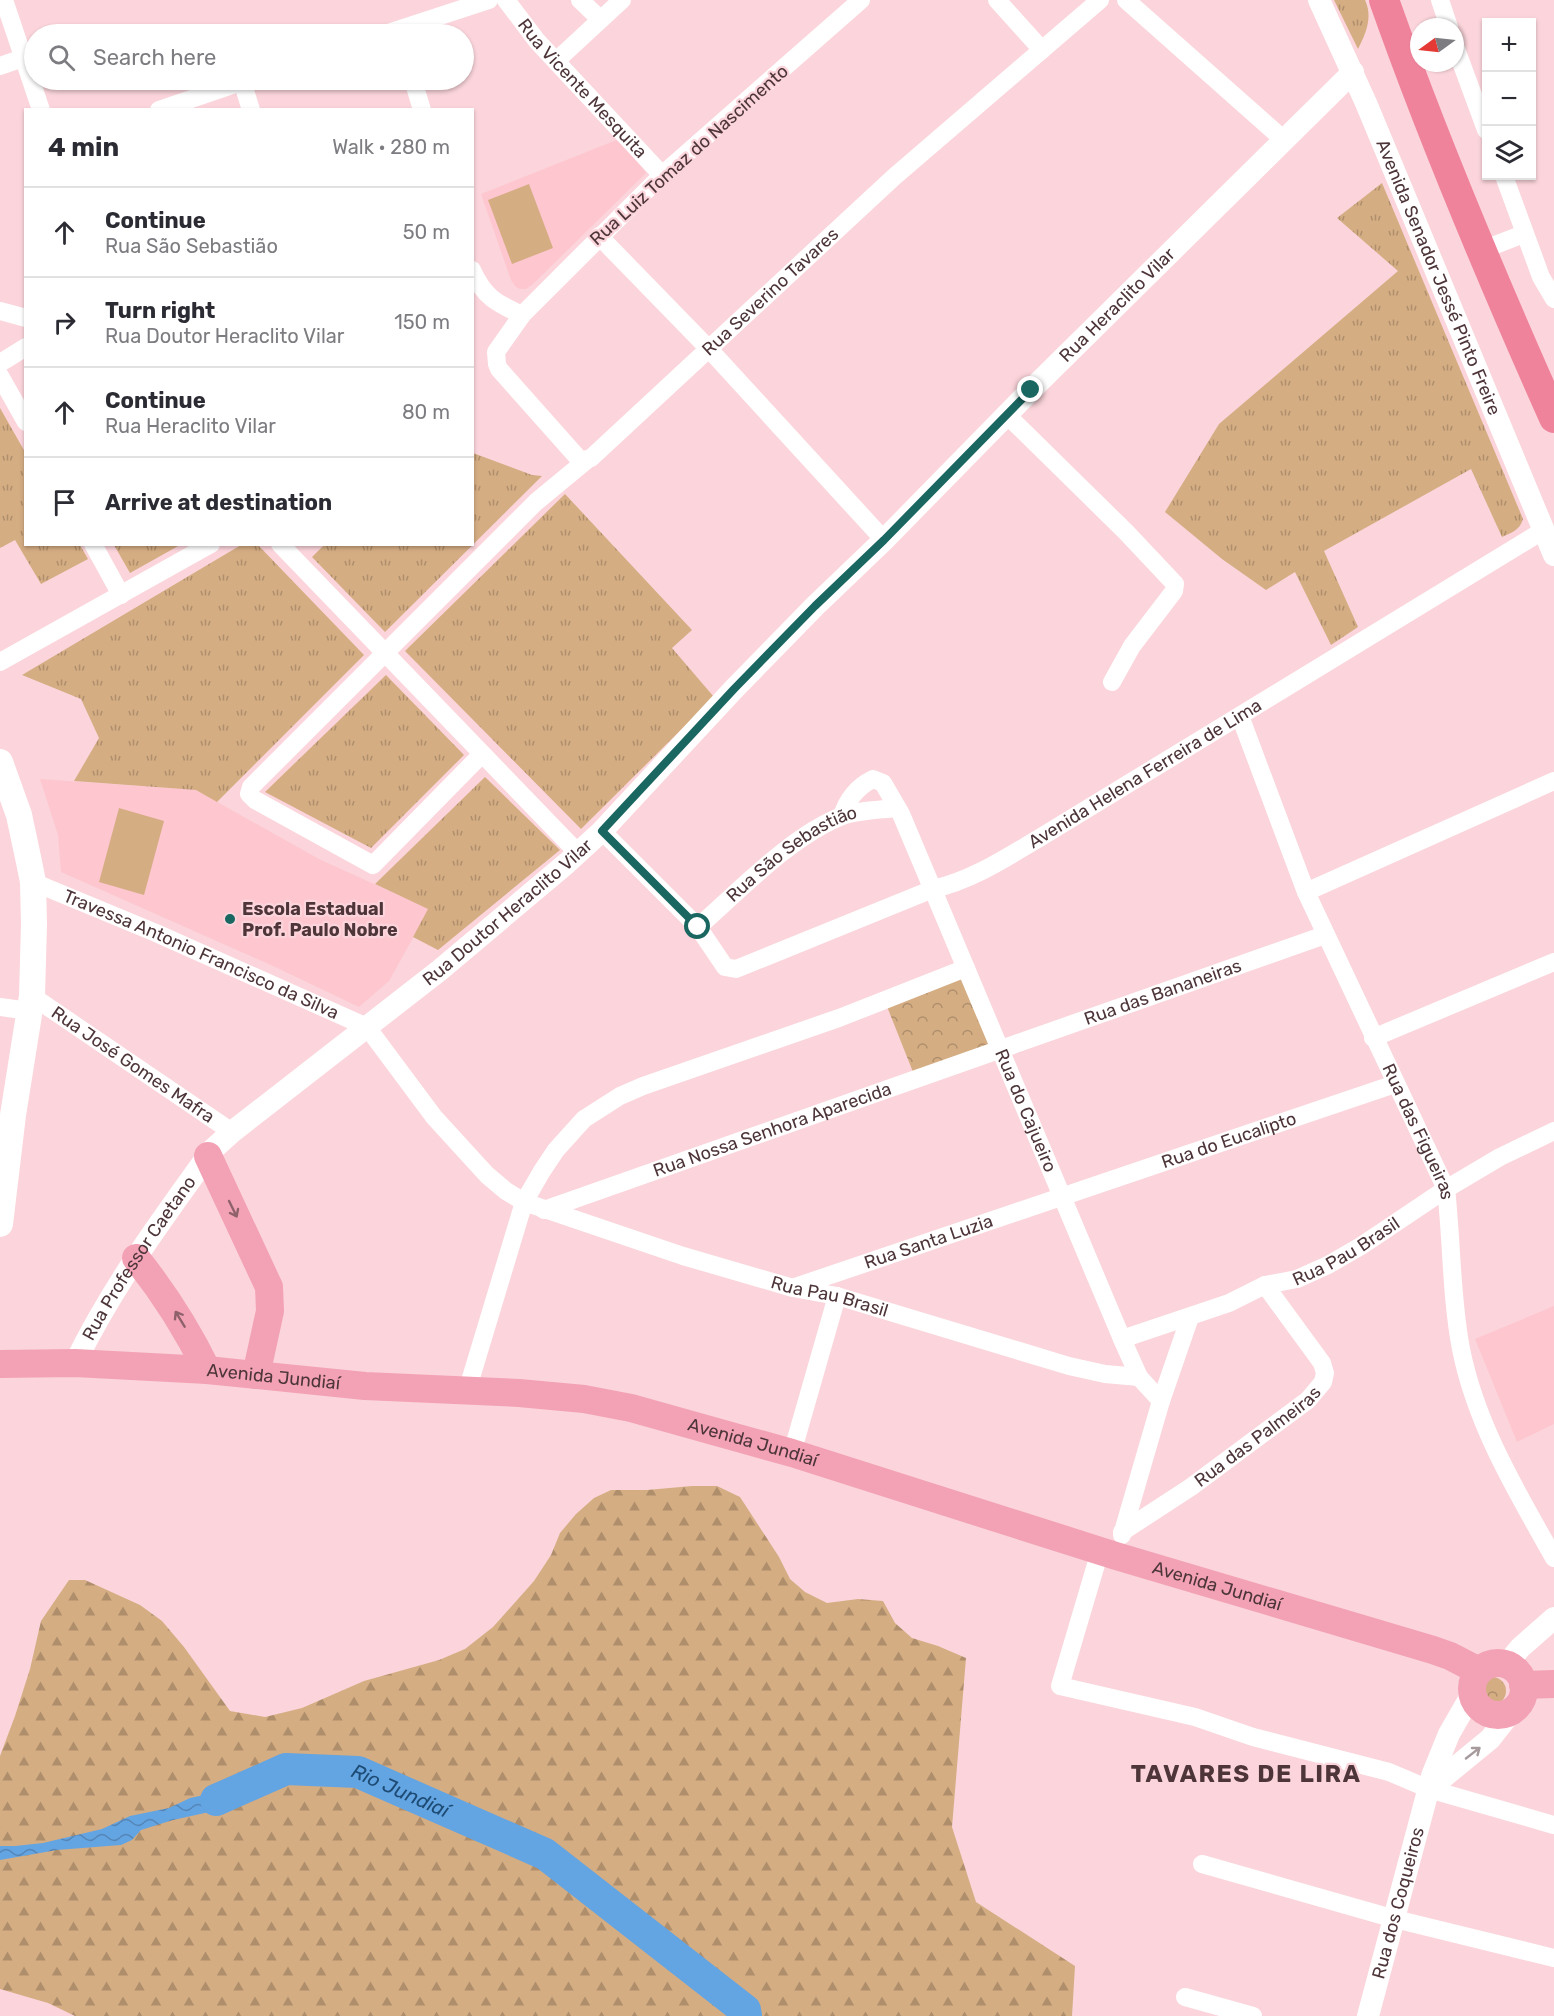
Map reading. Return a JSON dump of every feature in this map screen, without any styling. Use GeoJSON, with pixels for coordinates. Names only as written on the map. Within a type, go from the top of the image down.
{"type":"FeatureCollection","features":[{"type":"Feature","properties":{"kind":"highway"},"geometry":{"type":"LineString","coordinates":[[1384,0],[1482,250],[1554,418]]}},
{"type":"Feature","properties":{"kind":"main road"},"geometry":{"type":"LineString","coordinates":[[0,762],[19,815],[33,882],[31,1003],[0,1224]]}},
{"type":"Feature","properties":{"kind":"main road"},"geometry":{"type":"LineString","coordinates":[[208,1156],[248,1238],[268,1287],[270,1311],[256,1375]]}},
{"type":"Feature","properties":{"kind":"main road"},"geometry":{"type":"LineString","coordinates":[[136,1258],[159,1286],[180,1318],[207,1370]]}},
{"type":"Feature","properties":{"kind":"main road","name":"Avenida Jundiaí"},"geometry":{"type":"LineString","coordinates":[[0,1364],[75,1363],[207,1370],[365,1386],[519,1393],[631,1408],[1113,1547],[1433,1650],[1450,1656],[1475,1683]]}},
{"type":"Feature","properties":{"kind":"main road"},"geometry":{"type":"LineString","coordinates":[[1515,1675],[1522,1700],[1512,1711],[1501,1716],[1486,1713],[1477,1705],[1475,1683],[1490,1664],[1515,1675],[1554,1684]]}},
{"type":"Feature","properties":{"kind":"street"},"geometry":{"type":"LineString","coordinates":[[4,0],[24,61]]}},
{"type":"Feature","properties":{"kind":"street"},"geometry":{"type":"LineString","coordinates":[[414,24],[453,6],[489,0]]}},
{"type":"Feature","properties":{"kind":"street","name":"Rua Vicente Mesquita"},"geometry":{"type":"LineString","coordinates":[[506,0],[556,62],[662,175]]}},
{"type":"Feature","properties":{"kind":"street"},"geometry":{"type":"LineString","coordinates":[[580,0],[600,19]]}},
{"type":"Feature","properties":{"kind":"street"},"geometry":{"type":"LineString","coordinates":[[556,62],[622,0]]}},
{"type":"Feature","properties":{"kind":"street","name":"Rua Luiz Tomaz do Nascimento"},"geometry":{"type":"LineString","coordinates":[[522,315],[662,175],[861,0]]}},
{"type":"Feature","properties":{"kind":"street"},"geometry":{"type":"LineString","coordinates":[[997,0],[1042,50]]}},
{"type":"Feature","properties":{"kind":"street","name":"Rua Severino Tavares"},"geometry":{"type":"LineString","coordinates":[[482,754],[373,866],[250,796],[249,792],[251,787],[536,502],[588,459],[894,177],[1100,0]]}},
{"type":"Feature","properties":{"kind":"street"},"geometry":{"type":"LineString","coordinates":[[1126,0],[1284,140]]}},
{"type":"Feature","properties":{"kind":"street","name":"Avenida Senador Jessé Pinto Freire"},"geometry":{"type":"LineString","coordinates":[[1318,0],[1353,72],[1554,555]]}},
{"type":"Feature","properties":{"kind":"street"},"geometry":{"type":"LineString","coordinates":[[1440,0],[1446,18]]}},
{"type":"Feature","properties":{"kind":"street"},"geometry":{"type":"LineString","coordinates":[[0,66],[23,58]]}},
{"type":"Feature","properties":{"kind":"street"},"geometry":{"type":"LineString","coordinates":[[1464,70],[1485,126]]}},
{"type":"Feature","properties":{"kind":"street","name":"Rua Heraclito Vilar"},"geometry":{"type":"LineString","coordinates":[[884,540],[1006,415],[1353,72]]}},
{"type":"Feature","properties":{"kind":"street"},"geometry":{"type":"LineString","coordinates":[[34,90],[40,108]]}},
{"type":"Feature","properties":{"kind":"street"},"geometry":{"type":"LineString","coordinates":[[165,108],[216,90]]}},
{"type":"Feature","properties":{"kind":"street"},"geometry":{"type":"LineString","coordinates":[[247,90],[251,108]]}},
{"type":"Feature","properties":{"kind":"street"},"geometry":{"type":"LineString","coordinates":[[416,90],[421,108]]}},
{"type":"Feature","properties":{"kind":"street"},"geometry":{"type":"LineString","coordinates":[[1505,180],[1541,277],[1554,299]]}},
{"type":"Feature","properties":{"kind":"street"},"geometry":{"type":"LineString","coordinates":[[1482,250],[1524,234]]}},
{"type":"Feature","properties":{"kind":"street"},"geometry":{"type":"LineString","coordinates":[[599,236],[709,349],[884,540]]}},
{"type":"Feature","properties":{"kind":"street"},"geometry":{"type":"LineString","coordinates":[[474,274],[493,301],[522,315],[496,352],[497,364],[573,455],[579,459],[588,459]]}},
{"type":"Feature","properties":{"kind":"street"},"geometry":{"type":"LineString","coordinates":[[0,311],[24,317]]}},
{"type":"Feature","properties":{"kind":"street"},"geometry":{"type":"LineString","coordinates":[[0,363],[24,348]]}},
{"type":"Feature","properties":{"kind":"street"},"geometry":{"type":"LineString","coordinates":[[0,376],[24,418]]}},
{"type":"Feature","properties":{"kind":"street"},"geometry":{"type":"LineString","coordinates":[[1006,415],[1126,532],[1174,584],[1174,591],[1132,646],[1112,682]]}},
{"type":"Feature","properties":{"kind":"street","name":"Avenida Helena Ferreira de Lima"},"geometry":{"type":"LineString","coordinates":[[698,927],[724,967],[736,969],[980,872],[1544,530]]}},
{"type":"Feature","properties":{"kind":"street","name":"Rua Doutor Heraclito Vilar"},"geometry":{"type":"LineString","coordinates":[[208,1156],[232,1132],[440,970],[578,853],[602,831],[815,606],[884,540]]}},
{"type":"Feature","properties":{"kind":"street"},"geometry":{"type":"LineString","coordinates":[[94,546],[121,595]]}},
{"type":"Feature","properties":{"kind":"street"},"geometry":{"type":"LineString","coordinates":[[0,662],[208,546]]}},
{"type":"Feature","properties":{"kind":"street"},"geometry":{"type":"LineString","coordinates":[[291,548],[384,653],[578,853]]}},
{"type":"Feature","properties":{"kind":"street","name":"Rua das Figueiras"},"geometry":{"type":"LineString","coordinates":[[1240,716],[1306,892],[1446,1189],[1461,1350],[1472,1389],[1501,1464],[1554,1558]]}},
{"type":"Feature","properties":{"kind":"street"},"geometry":{"type":"LineString","coordinates":[[842,816],[844,808],[856,791],[873,779],[883,783],[899,811]]}},
{"type":"Feature","properties":{"kind":"street"},"geometry":{"type":"LineString","coordinates":[[1306,892],[1554,781]]}},
{"type":"Feature","properties":{"kind":"street","name":"Rua do Cajueiro"},"geometry":{"type":"LineString","coordinates":[[899,811],[1122,1339],[1139,1377],[1161,1401]]}},
{"type":"Feature","properties":{"kind":"street","name":"Rua São Sebastião"},"geometry":{"type":"LineString","coordinates":[[698,927],[796,843],[842,816],[899,811]]}},
{"type":"Feature","properties":{"kind":"street"},"geometry":{"type":"LineString","coordinates":[[602,831],[698,927]]}},
{"type":"Feature","properties":{"kind":"street","name":"Travessa Antonio Francisco da Silva"},"geometry":{"type":"LineString","coordinates":[[33,882],[156,933],[368,1027]]}},
{"type":"Feature","properties":{"kind":"street","name":"Rua das Bananeiras"},"geometry":{"type":"LineString","coordinates":[[999,1049],[1325,935]]}},
{"type":"Feature","properties":{"kind":"street"},"geometry":{"type":"LineString","coordinates":[[1373,1038],[1554,962]]}},
{"type":"Feature","properties":{"kind":"street"},"geometry":{"type":"LineString","coordinates":[[467,1391],[524,1202],[542,1171],[584,1119],[620,1096],[839,1018],[966,968]]}},
{"type":"Feature","properties":{"kind":"street"},"geometry":{"type":"LineString","coordinates":[[0,1006],[31,1003]]}},
{"type":"Feature","properties":{"kind":"street","name":"Rua José Gomes Mafra"},"geometry":{"type":"LineString","coordinates":[[31,1003],[232,1132]]}},
{"type":"Feature","properties":{"kind":"street","name":"Rua Pau Brasil"},"geometry":{"type":"LineString","coordinates":[[368,1027],[442,1125],[487,1175],[524,1202],[683,1256],[793,1288],[837,1296],[1070,1366],[1105,1374],[1139,1377]]}},
{"type":"Feature","properties":{"kind":"street","name":"Rua Nossa Senhora Aparecida"},"geometry":{"type":"LineString","coordinates":[[544,1210],[999,1049]]}},
{"type":"Feature","properties":{"kind":"street","name":"Rua do Eucalipto"},"geometry":{"type":"LineString","coordinates":[[1062,1195],[1395,1084]]}},
{"type":"Feature","properties":{"kind":"street","name":"Rua Pau Brasil"},"geometry":{"type":"LineString","coordinates":[[1122,1339],[1229,1304],[1265,1285],[1297,1278],[1328,1265],[1361,1246],[1446,1189],[1500,1157],[1554,1131]]}},
{"type":"Feature","properties":{"kind":"street","name":"Rua Professor Caetano"},"geometry":{"type":"LineString","coordinates":[[75,1363],[98,1316],[208,1156]]}},
{"type":"Feature","properties":{"kind":"street","name":"Rua Santa Luzia"},"geometry":{"type":"LineString","coordinates":[[793,1288],[1062,1195]]}},
{"type":"Feature","properties":{"kind":"street","name":"Rua das Palmeiras"},"geometry":{"type":"LineString","coordinates":[[1113,1547],[1308,1400],[1322,1385],[1325,1373],[1322,1363],[1265,1285]]}},
{"type":"Feature","properties":{"kind":"street"},"geometry":{"type":"LineString","coordinates":[[792,1453],[837,1296]]}},
{"type":"Feature","properties":{"kind":"street"},"geometry":{"type":"LineString","coordinates":[[1190,1317],[1113,1547],[1060,1686],[1195,1717],[1253,1737],[1389,1772],[1429,1789],[1554,1825]]}},
{"type":"Feature","properties":{"kind":"street"},"geometry":{"type":"LineString","coordinates":[[1515,1675],[1520,1648],[1554,1618]]}},
{"type":"Feature","properties":{"kind":"street","name":"Rua dos Coqueiros"},"geometry":{"type":"LineString","coordinates":[[1368,2016],[1432,1776],[1441,1752],[1475,1683]]}},
{"type":"Feature","properties":{"kind":"street"},"geometry":{"type":"LineString","coordinates":[[1429,1789],[1490,1739],[1512,1711]]}},
{"type":"Feature","properties":{"kind":"street"},"geometry":{"type":"LineString","coordinates":[[1203,1864],[1395,1918],[1554,1958]]}},
{"type":"Feature","properties":{"kind":"street"},"geometry":{"type":"LineString","coordinates":[[1185,1997],[1253,2016]]}},
{"type":"Feature","properties":{"kind":"shaded area"},"geometry":{"type":"Polygon","coordinates":[[[619,139],[646,173],[532,285],[526,289],[516,287],[511,280],[481,194],[619,139]]]}},
{"type":"Feature","properties":{"kind":"shaded area","name":"Escola Estadual Prof. Paulo Nobre"},"geometry":{"type":"Polygon","coordinates":[[[40,779],[196,790],[319,859],[429,909],[389,981],[359,1007],[273,966],[61,872],[58,835],[40,779]]]}},
{"type":"Feature","properties":{"kind":"shaded area"},"geometry":{"type":"Polygon","coordinates":[[[1554,1306],[1554,1424],[1517,1442],[1475,1339],[1554,1306]]]}},
{"type":"Feature","properties":{"kind":"green space"},"geometry":{"type":"Polygon","coordinates":[[[1334,0],[1365,0],[1368,19],[1366,31],[1358,49],[1334,0]]]}},
{"type":"Feature","properties":{"kind":"green space"},"geometry":{"type":"Polygon","coordinates":[[[1382,183],[1523,519],[1517,528],[1502,537],[1471,469],[1324,551],[1358,627],[1331,645],[1295,572],[1266,590],[1222,559],[1165,512],[1219,424],[1398,271],[1337,218],[1382,183]]]}},
{"type":"Feature","properties":{"kind":"green space"},"geometry":{"type":"Polygon","coordinates":[[[529,184],[553,248],[512,264],[488,200],[529,184]]]}},
{"type":"Feature","properties":{"kind":"green space"},"geometry":{"type":"Polygon","coordinates":[[[0,408],[24,450],[24,546],[81,546],[88,559],[41,584],[15,540],[0,548],[0,408]]]}},
{"type":"Feature","properties":{"kind":"green space"},"geometry":{"type":"Polygon","coordinates":[[[474,453],[532,475],[542,476],[474,544],[474,453]]]}},
{"type":"Feature","properties":{"kind":"green space"},"geometry":{"type":"Polygon","coordinates":[[[565,494],[692,630],[672,648],[714,697],[581,829],[405,651],[565,494]]]}},
{"type":"Feature","properties":{"kind":"green space"},"geometry":{"type":"Polygon","coordinates":[[[115,546],[178,546],[130,573],[115,546]]]}},
{"type":"Feature","properties":{"kind":"green space"},"geometry":{"type":"Polygon","coordinates":[[[239,546],[259,546],[364,655],[217,802],[196,790],[74,781],[99,738],[81,699],[22,675],[239,546]]]}},
{"type":"Feature","properties":{"kind":"green space"},"geometry":{"type":"Polygon","coordinates":[[[323,546],[472,546],[385,632],[312,557],[323,546]]]}},
{"type":"Feature","properties":{"kind":"green space"},"geometry":{"type":"Polygon","coordinates":[[[386,675],[464,755],[371,848],[265,792],[386,675]]]}},
{"type":"Feature","properties":{"kind":"green space"},"geometry":{"type":"Polygon","coordinates":[[[485,777],[560,850],[438,950],[413,937],[428,909],[375,884],[485,777]]]}},
{"type":"Feature","properties":{"kind":"green space"},"geometry":{"type":"Polygon","coordinates":[[[119,808],[164,821],[144,895],[99,882],[119,808]]]}},
{"type":"Feature","properties":{"kind":"green space"},"geometry":{"type":"Polygon","coordinates":[[[962,976],[989,1044],[913,1072],[886,1004],[962,976]]]}},
{"type":"Feature","properties":{"kind":"green space"},"geometry":{"type":"Polygon","coordinates":[[[717,1486],[740,1497],[779,1557],[790,1579],[805,1592],[827,1603],[858,1599],[883,1601],[895,1623],[912,1638],[966,1658],[952,1827],[976,1902],[1075,1966],[1072,2016],[75,2016],[48,2003],[0,1989],[0,1756],[30,1669],[41,1621],[69,1580],[85,1580],[140,1605],[162,1621],[184,1647],[230,1711],[265,1717],[302,1708],[364,1681],[439,1660],[465,1649],[493,1627],[534,1581],[551,1555],[560,1533],[594,1498],[611,1490],[717,1486]]]}},
{"type":"Feature","properties":{"kind":"green space"},"geometry":{"type":"Polygon","coordinates":[[[1492,1677],[1502,1681],[1506,1691],[1502,1701],[1492,1705],[1482,1701],[1478,1691],[1482,1681],[1492,1677]]]}},
{"type":"Feature","properties":{"kind":"water"},"geometry":{"type":"Polygon","coordinates":[[[252,1776],[258,1789],[250,1796],[214,1811],[141,1830],[132,1840],[121,1845],[57,1850],[0,1860],[0,1846],[43,1843],[102,1829],[130,1816],[169,1808],[190,1798],[238,1785],[252,1776]]]}},
{"type":"Feature","properties":{"kind":"waterway","name":"Rio Jundiaí"},"geometry":{"type":"LineString","coordinates":[[216,1800],[286,1769],[358,1772],[545,1854],[745,2010],[746,2016]]}},
{"type":"Feature","properties":{"kind":"place","name":"Escola Estadual Prof. Paulo Nobre"},"geometry":{"type":"Point","coordinates":[230,919]}},
{"type":"Feature","properties":{"kind":"district","name":"TAVARES DE LIRA"},"geometry":{"type":"Point","coordinates":[1246,1774]}},
{"type":"Feature","properties":{"kind":"route"},"geometry":{"type":"LineString","coordinates":[[698,927],[602,831],[734,689],[1031,390]]}}]}
